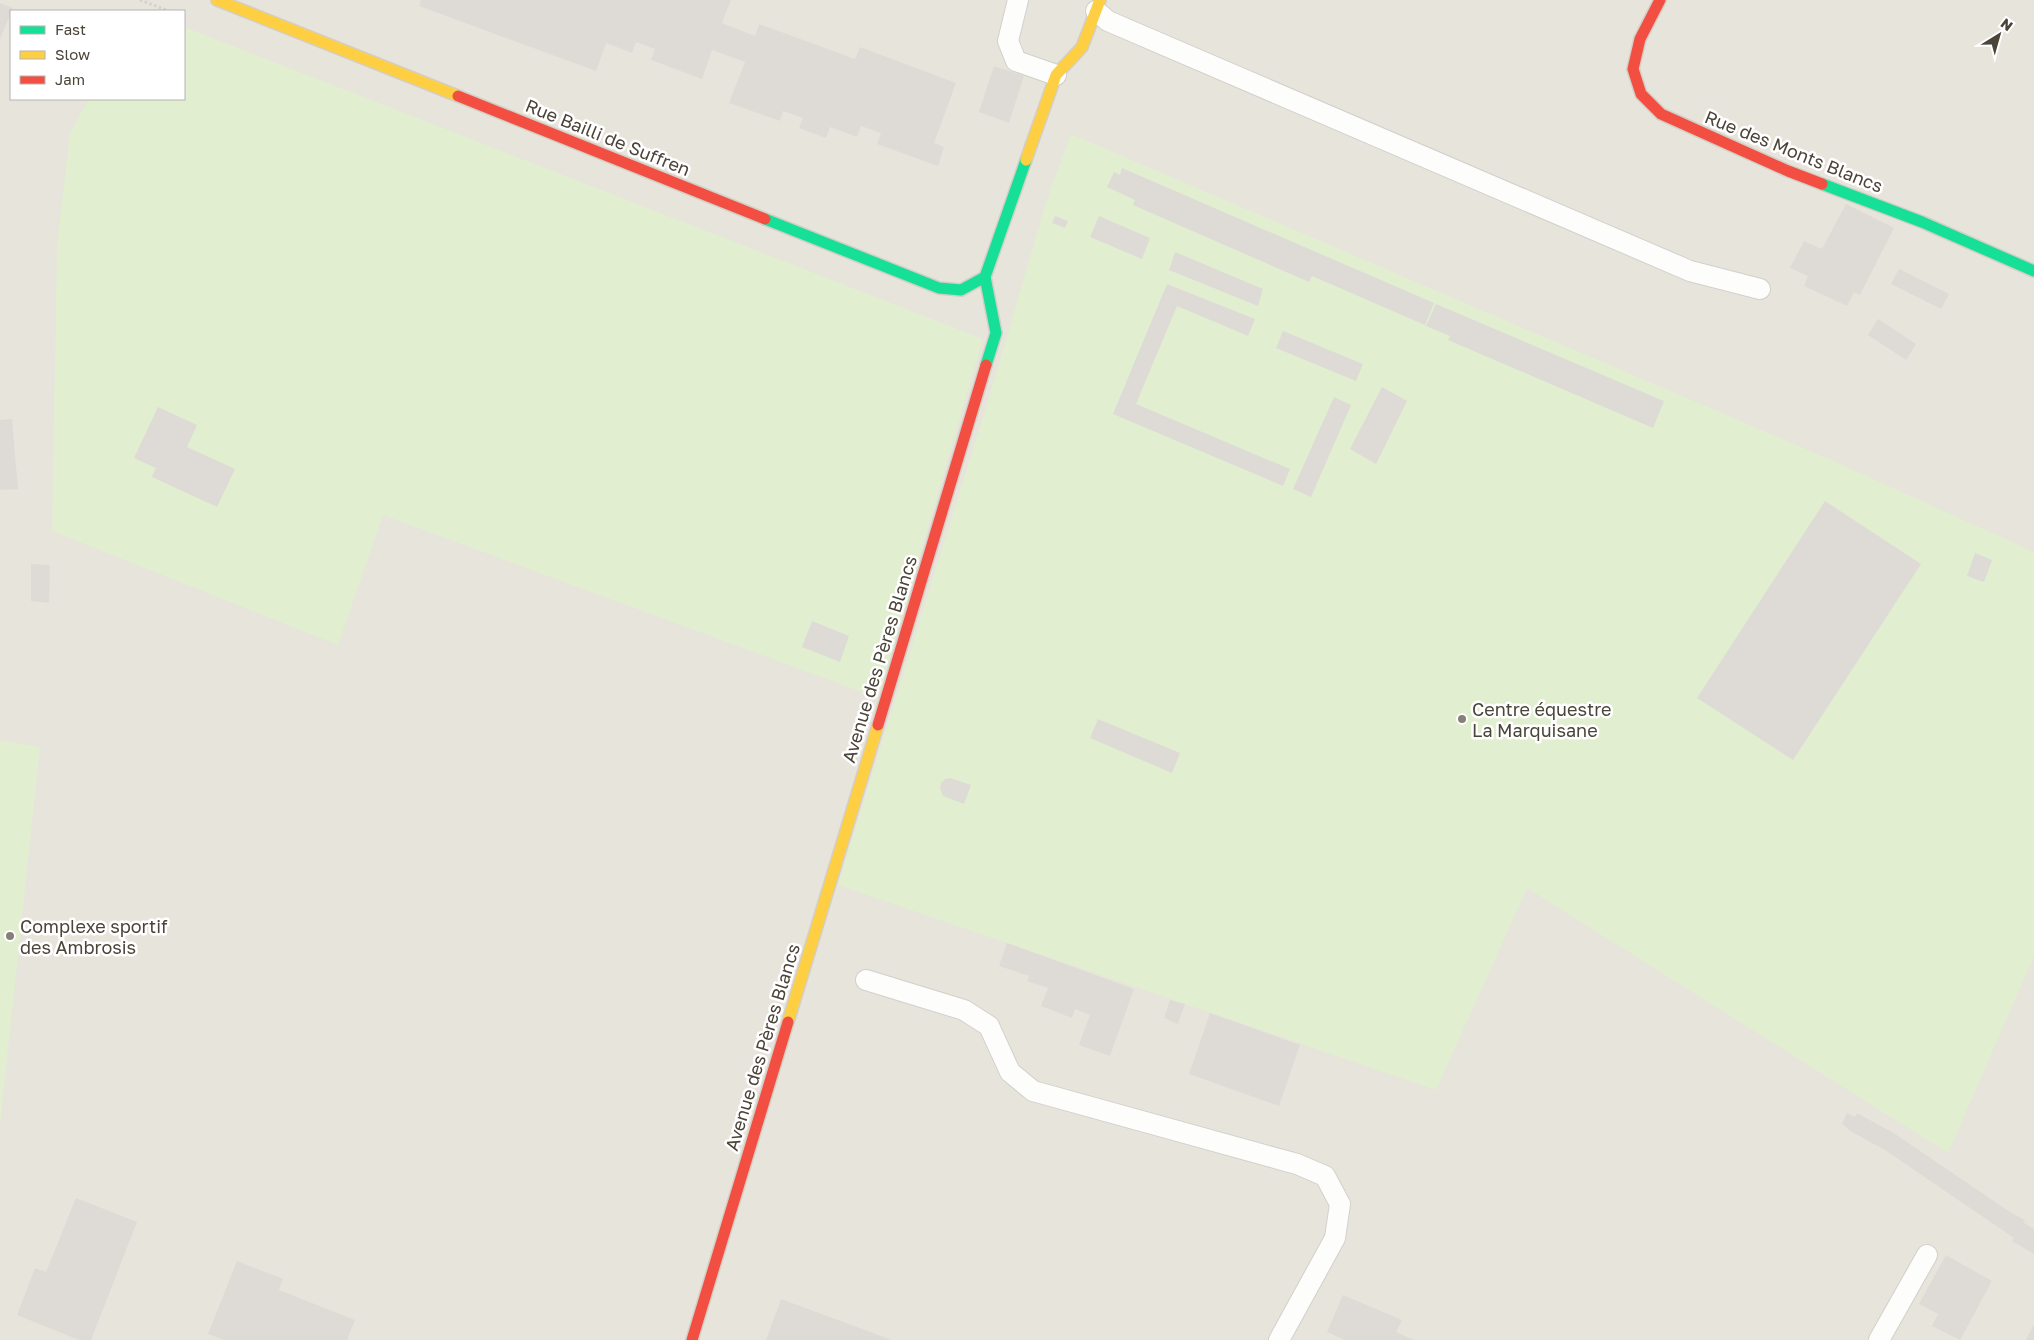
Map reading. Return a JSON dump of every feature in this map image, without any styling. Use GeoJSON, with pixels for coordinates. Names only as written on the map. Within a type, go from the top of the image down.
{"type":"FeatureCollection","features":[{"type":"Feature","properties":{"kind":"street","name":"Rue Bailli de Suffren"},"geometry":{"type":"LineString","coordinates":[[217,0],[247,5],[939,288],[961,290],[985,277]]}},
{"type":"Feature","properties":{"kind":"street","name":"Rue des Monts Blancs"},"geometry":{"type":"LineString","coordinates":[[1660,0],[1640,38],[1632,69],[1641,94],[1661,114],[1788,171],[1922,222],[2034,271]]}},
{"type":"Feature","properties":{"kind":"street"},"geometry":{"type":"LineString","coordinates":[[985,277],[1056,76],[1082,47],[1098,5]]}},
{"type":"Feature","properties":{"kind":"street","name":"Avenue des Pères Blancs"},"geometry":{"type":"LineString","coordinates":[[692,1340],[996,333],[985,277]]}},
{"type":"Feature","properties":{"kind":"lane"},"geometry":{"type":"LineString","coordinates":[[1018,0],[1008,41],[1016,61],[1056,76]]}},
{"type":"Feature","properties":{"kind":"lane"},"geometry":{"type":"LineString","coordinates":[[1098,5],[1108,22],[1690,271],[1760,289]]}},
{"type":"Feature","properties":{"kind":"lane"},"geometry":{"type":"LineString","coordinates":[[866,980],[964,1010],[989,1026],[1010,1072],[1033,1090],[1297,1164],[1325,1176],[1340,1204],[1335,1238],[1279,1340]]}},
{"type":"Feature","properties":{"kind":"lane"},"geometry":{"type":"LineString","coordinates":[[1879,1340],[1927,1255]]}},
{"type":"Feature","properties":{"kind":"path"},"geometry":{"type":"LineString","coordinates":[[140,0],[166,10]]}},
{"type":"Feature","properties":{"kind":"shaded area"},"geometry":{"type":"Polygon","coordinates":[[[0,0],[2034,0],[2034,1340],[0,1340],[0,0]]]}},
{"type":"Feature","properties":{"kind":"green space"},"geometry":{"type":"Polygon","coordinates":[[[185,27],[983,339],[878,698],[383,515],[338,645],[52,531],[57,246],[70,133],[88,100],[185,100],[185,27]]]}},
{"type":"Feature","properties":{"kind":"green space","name":"Centre équestre La Marquisane"},"geometry":{"type":"Polygon","coordinates":[[[1071,134],[1831,460],[2034,552],[2034,956],[1948,1153],[1527,888],[1436,1090],[838,885],[996,374],[1047,199],[1071,134]]]}},
{"type":"Feature","properties":{"kind":"green space","name":"Complexe sportif des Ambrosis"},"geometry":{"type":"Polygon","coordinates":[[[0,740],[40,747],[0,1125],[0,740]]]}},
{"type":"Feature","properties":{"kind":"building"},"geometry":{"type":"Polygon","coordinates":[[[421,0],[731,0],[722,23],[755,36],[759,24],[855,59],[860,47],[956,83],[934,143],[944,147],[938,166],[877,144],[881,133],[861,126],[857,137],[830,127],[826,138],[799,128],[803,118],[783,111],[780,121],[729,103],[745,62],[712,50],[702,79],[651,60],[655,49],[636,42],[632,53],[606,43],[596,71],[419,6],[421,0]]]}},
{"type":"Feature","properties":{"kind":"building"},"geometry":{"type":"Polygon","coordinates":[[[0,3],[13,8],[10,10],[10,15],[0,39],[0,3]]]}},
{"type":"Feature","properties":{"kind":"building"},"geometry":{"type":"Polygon","coordinates":[[[994,66],[1024,76],[1009,123],[979,112],[994,66]]]}},
{"type":"Feature","properties":{"kind":"building"},"geometry":{"type":"Polygon","coordinates":[[[1122,168],[1434,303],[1425,325],[1312,276],[1309,282],[1133,205],[1135,200],[1107,187],[1114,172],[1120,175],[1122,168]]]}},
{"type":"Feature","properties":{"kind":"building"},"geometry":{"type":"Polygon","coordinates":[[[1846,204],[1894,228],[1860,295],[1854,292],[1847,306],[1804,286],[1808,276],[1790,268],[1804,241],[1822,249],[1846,204]]]}},
{"type":"Feature","properties":{"kind":"building"},"geometry":{"type":"Polygon","coordinates":[[[1055,216],[1068,221],[1065,228],[1052,223],[1055,216]]]}},
{"type":"Feature","properties":{"kind":"building"},"geometry":{"type":"Polygon","coordinates":[[[1099,216],[1150,238],[1142,259],[1090,237],[1099,216]]]}},
{"type":"Feature","properties":{"kind":"building"},"geometry":{"type":"Polygon","coordinates":[[[1175,252],[1263,289],[1258,306],[1169,270],[1175,252]]]}},
{"type":"Feature","properties":{"kind":"building"},"geometry":{"type":"Polygon","coordinates":[[[1899,269],[1949,294],[1941,309],[1891,284],[1899,269]]]}},
{"type":"Feature","properties":{"kind":"building"},"geometry":{"type":"Polygon","coordinates":[[[1167,284],[1255,319],[1248,336],[1177,306],[1136,404],[1290,469],[1283,486],[1113,414],[1167,284]]]}},
{"type":"Feature","properties":{"kind":"building"},"geometry":{"type":"Polygon","coordinates":[[[1436,304],[1664,401],[1653,428],[1448,340],[1450,336],[1426,326],[1436,304]]]}},
{"type":"Feature","properties":{"kind":"building"},"geometry":{"type":"Polygon","coordinates":[[[1878,319],[1916,344],[1906,360],[1868,335],[1878,319]]]}},
{"type":"Feature","properties":{"kind":"building"},"geometry":{"type":"Polygon","coordinates":[[[1283,331],[1363,364],[1356,381],[1276,348],[1283,331]]]}},
{"type":"Feature","properties":{"kind":"building"},"geometry":{"type":"Polygon","coordinates":[[[1382,387],[1407,401],[1376,464],[1350,449],[1382,387]]]}},
{"type":"Feature","properties":{"kind":"building"},"geometry":{"type":"Polygon","coordinates":[[[1334,397],[1351,405],[1311,497],[1293,489],[1334,397]]]}},
{"type":"Feature","properties":{"kind":"building"},"geometry":{"type":"Polygon","coordinates":[[[158,407],[197,425],[187,447],[235,469],[217,507],[152,477],[156,468],[134,458],[158,407]]]}},
{"type":"Feature","properties":{"kind":"building"},"geometry":{"type":"Polygon","coordinates":[[[12,419],[18,489],[0,490],[0,420],[12,419]]]}},
{"type":"Feature","properties":{"kind":"building"},"geometry":{"type":"Polygon","coordinates":[[[1825,501],[1921,564],[1793,760],[1697,698],[1825,501]]]}},
{"type":"Feature","properties":{"kind":"building"},"geometry":{"type":"Polygon","coordinates":[[[1975,553],[1992,560],[1984,582],[1967,576],[1975,553]]]}},
{"type":"Feature","properties":{"kind":"building"},"geometry":{"type":"Polygon","coordinates":[[[31,564],[50,565],[49,603],[31,601],[31,564]]]}},
{"type":"Feature","properties":{"kind":"building"},"geometry":{"type":"Polygon","coordinates":[[[812,621],[849,636],[840,662],[802,647],[812,621]]]}},
{"type":"Feature","properties":{"kind":"building"},"geometry":{"type":"Polygon","coordinates":[[[1098,719],[1180,753],[1172,773],[1090,738],[1098,719]]]}},
{"type":"Feature","properties":{"kind":"building"},"geometry":{"type":"Polygon","coordinates":[[[950,778],[971,785],[964,804],[943,796],[940,788],[941,783],[945,779],[950,778]]]}},
{"type":"Feature","properties":{"kind":"building"},"geometry":{"type":"Polygon","coordinates":[[[1007,943],[1134,989],[1110,1056],[1079,1045],[1090,1015],[1075,1009],[1072,1018],[1041,1006],[1048,988],[1027,981],[1029,976],[999,966],[1007,943]]]}},
{"type":"Feature","properties":{"kind":"building"},"geometry":{"type":"Polygon","coordinates":[[[1170,1000],[1185,1004],[1178,1024],[1164,1018],[1170,1000]]]}},
{"type":"Feature","properties":{"kind":"building"},"geometry":{"type":"Polygon","coordinates":[[[1210,1013],[1300,1045],[1279,1106],[1189,1074],[1210,1013]]]}},
{"type":"Feature","properties":{"kind":"building"},"geometry":{"type":"Polygon","coordinates":[[[1847,1113],[1855,1117],[1857,1113],[1895,1134],[2010,1212],[2025,1220],[2023,1222],[2034,1229],[2034,1254],[2012,1241],[2014,1238],[1885,1150],[1848,1130],[1842,1124],[1847,1113]]]}},
{"type":"Feature","properties":{"kind":"building"},"geometry":{"type":"Polygon","coordinates":[[[76,1198],[137,1222],[91,1340],[79,1340],[17,1315],[35,1268],[46,1272],[76,1198]]]}},
{"type":"Feature","properties":{"kind":"building"},"geometry":{"type":"Polygon","coordinates":[[[1946,1255],[1992,1281],[1960,1340],[1932,1326],[1938,1314],[1919,1304],[1946,1255]]]}},
{"type":"Feature","properties":{"kind":"building"},"geometry":{"type":"Polygon","coordinates":[[[237,1261],[283,1279],[279,1290],[355,1320],[347,1340],[224,1340],[208,1334],[237,1261]]]}},
{"type":"Feature","properties":{"kind":"building"},"geometry":{"type":"Polygon","coordinates":[[[1343,1295],[1402,1320],[1396,1332],[1414,1340],[1345,1340],[1327,1332],[1343,1295]]]}},
{"type":"Feature","properties":{"kind":"building"},"geometry":{"type":"Polygon","coordinates":[[[781,1299],[892,1340],[766,1340],[781,1299]]]}},
{"type":"Feature","properties":{"kind":"building"},"geometry":{"type":"Polygon","coordinates":[[[2034,1324],[2034,1340],[2026,1340],[2034,1324]]]}},
{"type":"Feature","properties":{"kind":"traffic: fast"},"geometry":{"type":"LineString","coordinates":[[986,365],[996,333],[985,277],[1026,160]]}},
{"type":"Feature","properties":{"kind":"traffic: fast"},"geometry":{"type":"LineString","coordinates":[[1822,184],[1922,222],[2034,271]]}},
{"type":"Feature","properties":{"kind":"traffic: fast"},"geometry":{"type":"LineString","coordinates":[[765,219],[939,288],[961,290],[985,277]]}},
{"type":"Feature","properties":{"kind":"traffic: slow"},"geometry":{"type":"LineString","coordinates":[[217,0],[458,96]]}},
{"type":"Feature","properties":{"kind":"traffic: slow"},"geometry":{"type":"LineString","coordinates":[[1026,160],[1056,75],[1082,47],[1100,0]]}},
{"type":"Feature","properties":{"kind":"traffic: slow"},"geometry":{"type":"LineString","coordinates":[[788,1022],[878,725]]}},
{"type":"Feature","properties":{"kind":"traffic: jam"},"geometry":{"type":"LineString","coordinates":[[1660,0],[1640,39],[1633,69],[1641,94],[1661,114],[1788,171],[1822,184]]}},
{"type":"Feature","properties":{"kind":"traffic: jam"},"geometry":{"type":"LineString","coordinates":[[458,96],[765,219]]}},
{"type":"Feature","properties":{"kind":"traffic: jam"},"geometry":{"type":"LineString","coordinates":[[878,725],[986,365]]}},
{"type":"Feature","properties":{"kind":"traffic: jam"},"geometry":{"type":"LineString","coordinates":[[692,1340],[788,1022]]}},
{"type":"Feature","properties":{"kind":"place","name":"Centre équestre La Marquisane"},"geometry":{"type":"Point","coordinates":[1462,719]}},
{"type":"Feature","properties":{"kind":"place","name":"Complexe sportif des Ambrosis"},"geometry":{"type":"Point","coordinates":[10,936]}}]}
